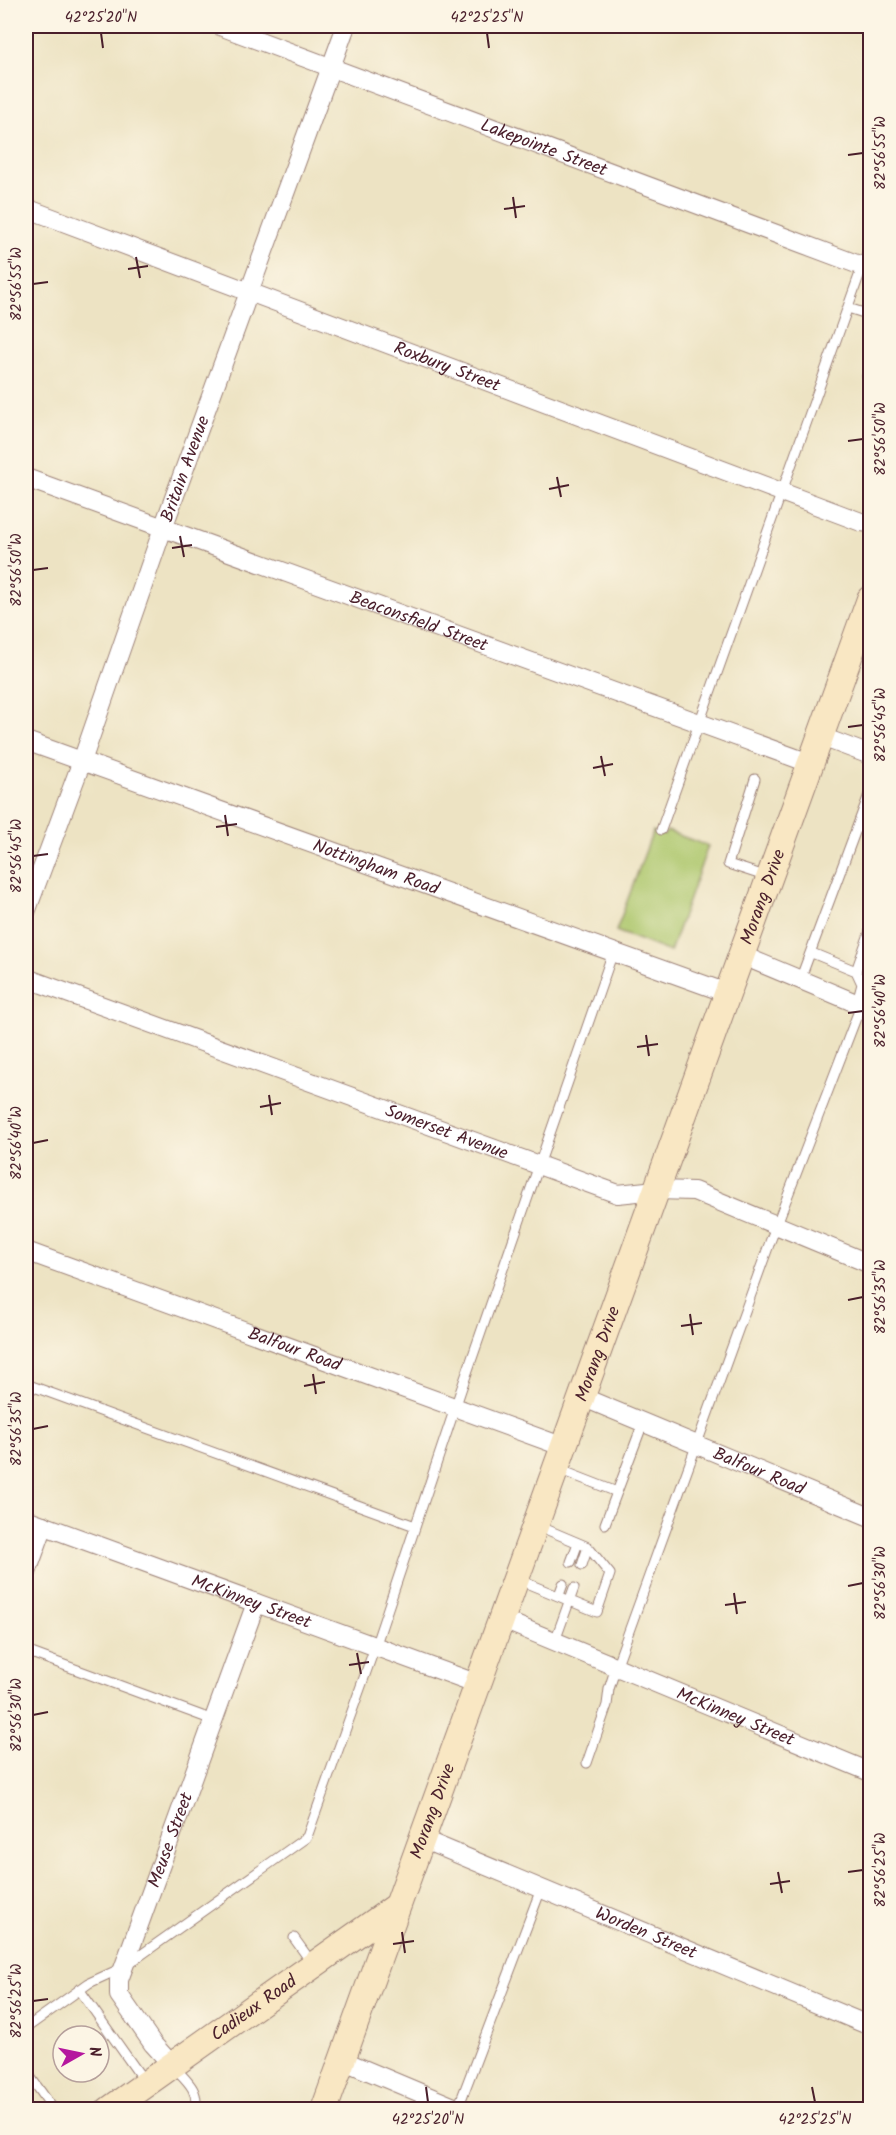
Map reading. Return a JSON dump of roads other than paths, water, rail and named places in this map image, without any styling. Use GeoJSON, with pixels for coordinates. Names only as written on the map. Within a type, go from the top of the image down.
{"type":"FeatureCollection","features":[{"type":"Feature","properties":{"kind":"street","name":"Lakepointe Street"},"geometry":{"type":"LineString","coordinates":[[220,26],[867,267]]}},
{"type":"Feature","properties":{"kind":"street","name":"Britain Avenue"},"geometry":{"type":"LineString","coordinates":[[26,912],[248,292],[346,26]]}},
{"type":"Feature","properties":{"kind":"street","name":"Roxbury Street"},"geometry":{"type":"LineString","coordinates":[[26,208],[783,493],[861,522],[870,523]]}},
{"type":"Feature","properties":{"kind":"street","name":"Beaconsfield Street"},"geometry":{"type":"LineString","coordinates":[[26,478],[812,764]]}},
{"type":"Feature","properties":{"kind":"street","name":"Morang Drive"},"geometry":{"type":"LineString","coordinates":[[324,2109],[870,599]]}},
{"type":"Feature","properties":{"kind":"street"},"geometry":{"type":"LineString","coordinates":[[822,737],[870,755]]}},
{"type":"Feature","properties":{"kind":"street","name":"Nottingham Road"},"geometry":{"type":"LineString","coordinates":[[26,741],[727,993]]}},
{"type":"Feature","properties":{"kind":"street"},"geometry":{"type":"LineString","coordinates":[[741,955],[863,1006]]}},
{"type":"Feature","properties":{"kind":"street","name":"Somerset Avenue"},"geometry":{"type":"LineString","coordinates":[[26,978],[618,1194],[656,1190],[694,1191],[870,1264]]}},
{"type":"Feature","properties":{"kind":"street","name":"Balfour Road"},"geometry":{"type":"LineString","coordinates":[[26,1251],[454,1408],[560,1457]]}},
{"type":"Feature","properties":{"kind":"street","name":"Balfour Road"},"geometry":{"type":"LineString","coordinates":[[582,1397],[870,1517]]}},
{"type":"Feature","properties":{"kind":"street","name":"McKinney Street"},"geometry":{"type":"LineString","coordinates":[[26,1519],[478,1684]]}},
{"type":"Feature","properties":{"kind":"street"},"geometry":{"type":"LineString","coordinates":[[26,1575],[44,1525]]}},
{"type":"Feature","properties":{"kind":"street","name":"Meuse Street"},"geometry":{"type":"LineString","coordinates":[[172,2065],[153,2044],[119,1995],[118,1980],[256,1603]]}},
{"type":"Feature","properties":{"kind":"street","name":"McKinney Street"},"geometry":{"type":"LineString","coordinates":[[501,1619],[870,1772]]}},
{"type":"Feature","properties":{"kind":"street","name":"Worden Street"},"geometry":{"type":"LineString","coordinates":[[422,1839],[870,2026]]}},
{"type":"Feature","properties":{"kind":"street","name":"Cadieux Road"},"geometry":{"type":"LineString","coordinates":[[109,2109],[397,1906]]}},
{"type":"Feature","properties":{"kind":"street"},"geometry":{"type":"LineString","coordinates":[[342,2060],[460,2109]]}},
{"type":"Feature","properties":{"kind":"lane"},"geometry":{"type":"LineString","coordinates":[[661,830],[848,308],[867,267],[870,245]]}},
{"type":"Feature","properties":{"kind":"lane"},"geometry":{"type":"LineString","coordinates":[[848,308],[870,315]]}},
{"type":"Feature","properties":{"kind":"lane"},"geometry":{"type":"LineString","coordinates":[[870,365],[867,376],[870,378]]}},
{"type":"Feature","properties":{"kind":"lane"},"geometry":{"type":"LineString","coordinates":[[755,779],[728,864],[770,878]]}},
{"type":"Feature","properties":{"kind":"lane"},"geometry":{"type":"LineString","coordinates":[[800,980],[870,794]]}},
{"type":"Feature","properties":{"kind":"lane"},"geometry":{"type":"LineString","coordinates":[[856,971],[870,931]]}},
{"type":"Feature","properties":{"kind":"lane"},"geometry":{"type":"LineString","coordinates":[[26,2028],[79,1989],[124,1967],[307,1837],[375,1647],[454,1408],[613,952]]}},
{"type":"Feature","properties":{"kind":"lane"},"geometry":{"type":"LineString","coordinates":[[587,1763],[607,1706],[609,1689],[616,1667],[777,1225],[863,1006],[862,984],[856,971],[812,953]]}},
{"type":"Feature","properties":{"kind":"lane"},"geometry":{"type":"LineString","coordinates":[[26,1384],[415,1526]]}},
{"type":"Feature","properties":{"kind":"lane"},"geometry":{"type":"LineString","coordinates":[[605,1524],[643,1423]]}},
{"type":"Feature","properties":{"kind":"lane"},"geometry":{"type":"LineString","coordinates":[[560,1457],[617,1492]]}},
{"type":"Feature","properties":{"kind":"lane"},"geometry":{"type":"LineString","coordinates":[[516,1578],[597,1612],[610,1574],[588,1547],[536,1525]]}},
{"type":"Feature","properties":{"kind":"lane"},"geometry":{"type":"LineString","coordinates":[[571,1562],[578,1543]]}},
{"type":"Feature","properties":{"kind":"lane"},"geometry":{"type":"LineString","coordinates":[[582,1565],[588,1547]]}},
{"type":"Feature","properties":{"kind":"lane"},"geometry":{"type":"LineString","coordinates":[[559,1595],[563,1584]]}},
{"type":"Feature","properties":{"kind":"lane"},"geometry":{"type":"LineString","coordinates":[[555,1641],[574,1588]]}},
{"type":"Feature","properties":{"kind":"lane"},"geometry":{"type":"LineString","coordinates":[[26,1651],[213,1720]]}},
{"type":"Feature","properties":{"kind":"lane"},"geometry":{"type":"LineString","coordinates":[[460,2109],[541,1889]]}},
{"type":"Feature","properties":{"kind":"lane"},"geometry":{"type":"LineString","coordinates":[[294,1938],[314,1965]]}},
{"type":"Feature","properties":{"kind":"lane"},"geometry":{"type":"LineString","coordinates":[[79,1989],[146,2083]]}},
{"type":"Feature","properties":{"kind":"lane"},"geometry":{"type":"LineString","coordinates":[[172,2065],[195,2090],[197,2102],[195,2109]]}},
{"type":"Feature","properties":{"kind":"lane"},"geometry":{"type":"LineString","coordinates":[[26,2071],[54,2109]]}}]}
